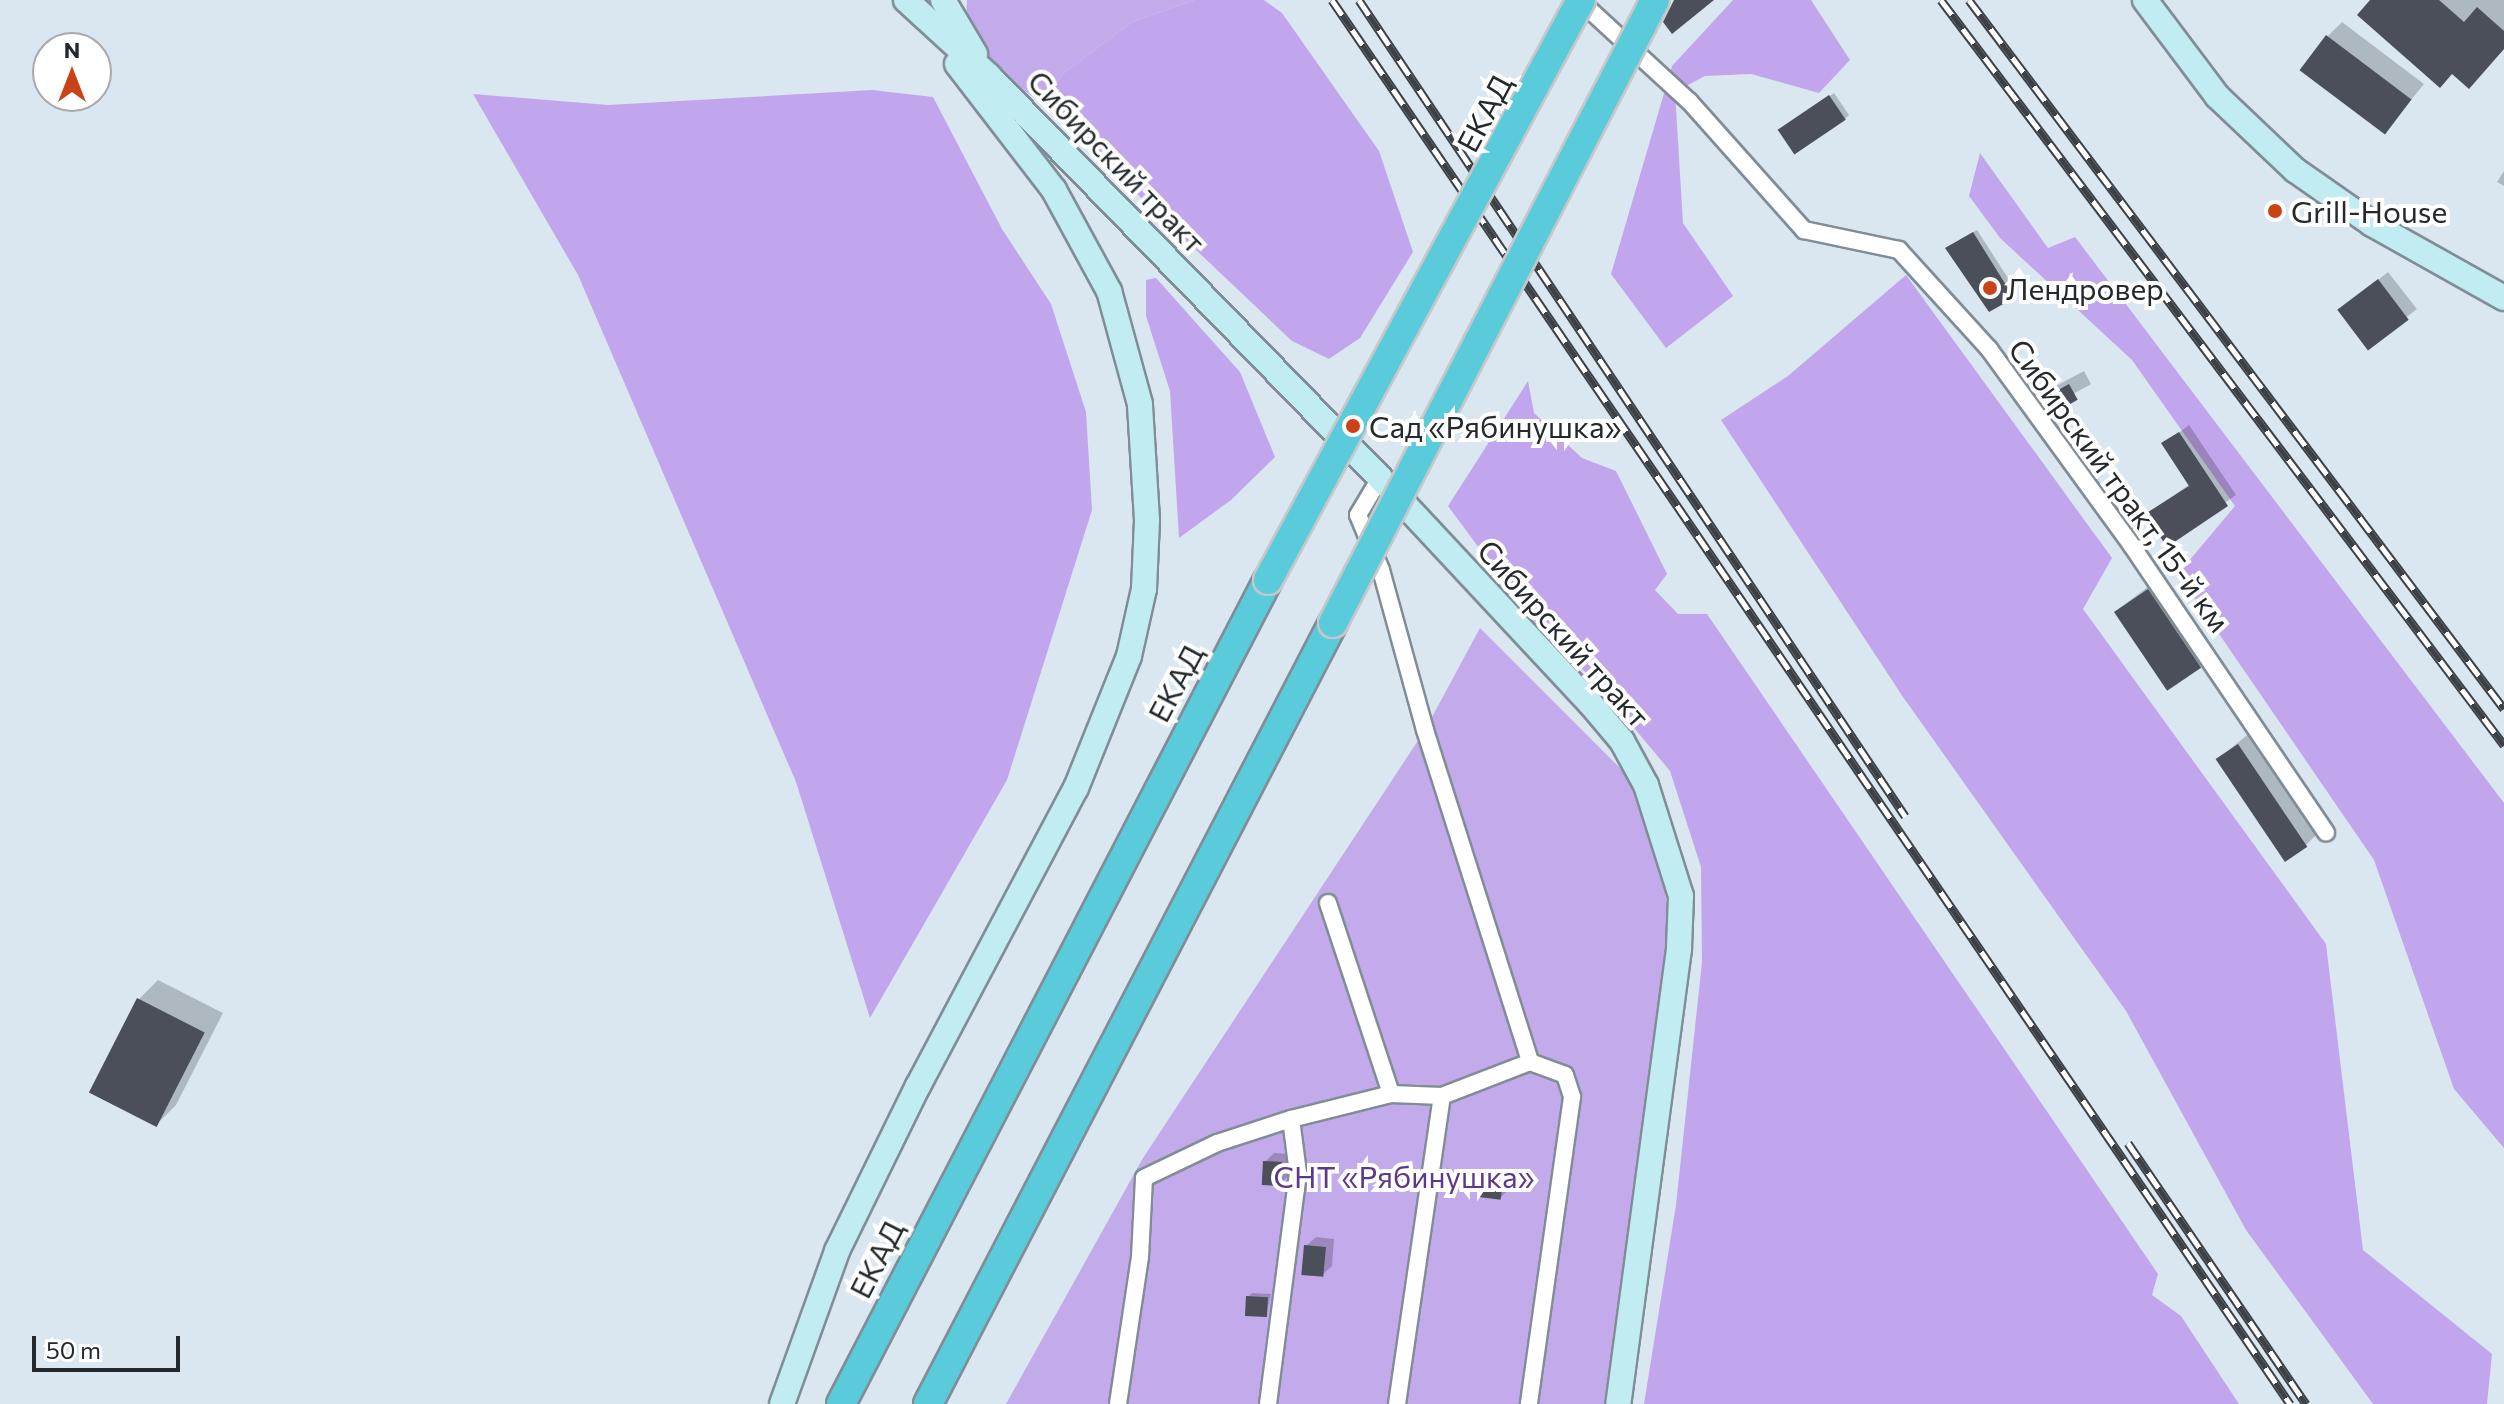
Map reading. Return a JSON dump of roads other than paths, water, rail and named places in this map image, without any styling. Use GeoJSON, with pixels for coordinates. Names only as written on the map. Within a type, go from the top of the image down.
{"type":"FeatureCollection","features":[{"type":"Feature","properties":{"kind":"highway","name":"ЕКАД"},"geometry":{"type":"LineString","coordinates":[[841,1404],[1268,580],[1580,0]]}},
{"type":"Feature","properties":{"kind":"highway"},"geometry":{"type":"LineString","coordinates":[[928,1404],[1655,0]]}},
{"type":"Feature","properties":{"kind":"main road","name":"Сибирский тракт"},"geometry":{"type":"LineString","coordinates":[[905,0],[989,76],[1380,478],[1614,732],[1646,785],[1666,835],[1681,896],[1679,949],[1618,1404]]}},
{"type":"Feature","properties":{"kind":"main road"},"geometry":{"type":"LineString","coordinates":[[782,1404],[837,1251],[918,1086],[1076,788],[1129,656],[1144,589],[1147,520],[1140,404],[1109,291],[1084,239],[1037,165],[905,0]]}},
{"type":"Feature","properties":{"kind":"main road"},"geometry":{"type":"LineString","coordinates":[[2145,2],[2217,96],[2295,170],[2372,224],[2504,298]]}},
{"type":"Feature","properties":{"kind":"main road","name":"Сибирский тракт"},"geometry":{"type":"LineString","coordinates":[[949,6],[989,76]]}},
{"type":"Feature","properties":{"kind":"street","name":"Сибирский тракт, 15-й км"},"geometry":{"type":"LineString","coordinates":[[1580,0],[1689,101],[1804,230],[1899,250],[1989,349],[2132,546],[2326,833]]}},
{"type":"Feature","properties":{"kind":"street"},"geometry":{"type":"LineString","coordinates":[[1380,478],[1358,515],[1381,570],[1425,730],[1530,1062]]}},
{"type":"Feature","properties":{"kind":"street"},"geometry":{"type":"LineString","coordinates":[[1328,903],[1391,1094]]}},
{"type":"Feature","properties":{"kind":"street"},"geometry":{"type":"LineString","coordinates":[[1118,1404],[1140,1257],[1144,1178],[1217,1143],[1291,1119],[1391,1094],[1442,1096],[1530,1062],[1565,1075],[1572,1097],[1529,1404]]}},
{"type":"Feature","properties":{"kind":"street"},"geometry":{"type":"LineString","coordinates":[[1397,1404],[1442,1096]]}},
{"type":"Feature","properties":{"kind":"street"},"geometry":{"type":"LineString","coordinates":[[1268,1404],[1298,1173],[1291,1119]]}},
{"type":"Feature","properties":{"kind":"railway"},"geometry":{"type":"LineString","coordinates":[[1332,0],[2290,1404]]}},
{"type":"Feature","properties":{"kind":"railway"},"geometry":{"type":"LineString","coordinates":[[1359,0],[1905,816]]}},
{"type":"Feature","properties":{"kind":"railway"},"geometry":{"type":"LineString","coordinates":[[1941,0],[2504,745]]}},
{"type":"Feature","properties":{"kind":"railway"},"geometry":{"type":"LineString","coordinates":[[1969,0],[2504,709]]}},
{"type":"Feature","properties":{"kind":"railway"},"geometry":{"type":"LineString","coordinates":[[2128,1143],[2306,1404]]}},
{"type":"Feature","properties":{"kind":"place","name":"Grill-House"},"geometry":{"type":"Point","coordinates":[2275,211]}},
{"type":"Feature","properties":{"kind":"place","name":"Лендровер"},"geometry":{"type":"Point","coordinates":[1990,288]}},
{"type":"Feature","properties":{"kind":"place","name":"Сад «Рябинушка»"},"geometry":{"type":"Point","coordinates":[1353,426]}},
{"type":"Feature","properties":{"kind":"park label","name":"СНТ «Рябинушка»"},"geometry":{"type":"Point","coordinates":[1404,1176]}}]}
